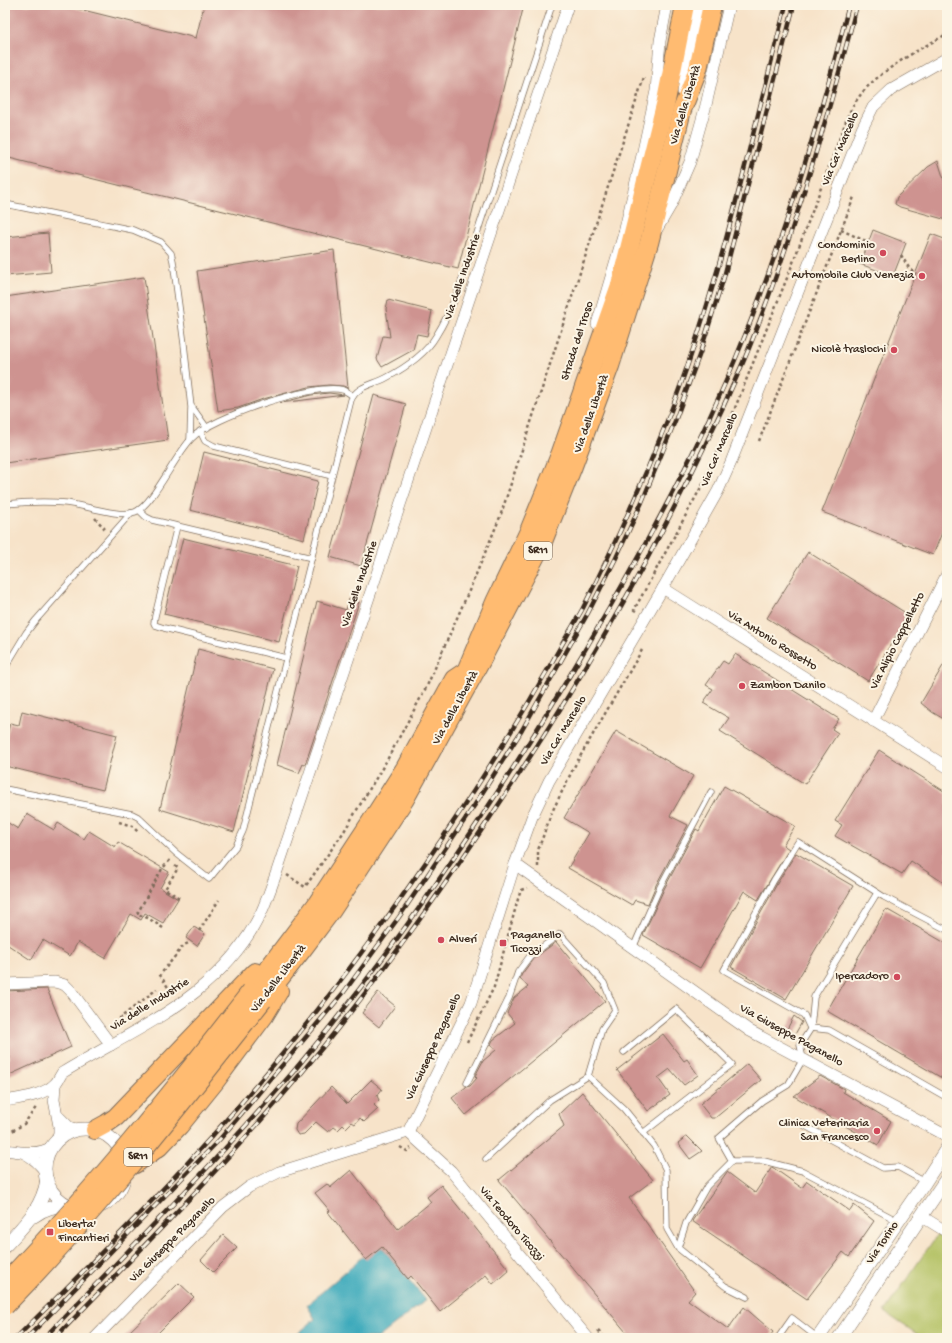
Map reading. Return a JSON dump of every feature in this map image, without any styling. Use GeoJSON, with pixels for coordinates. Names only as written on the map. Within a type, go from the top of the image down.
{"type":"FeatureCollection","features":[{"type":"Feature","properties":{"kind":"highway","name":"Via della Libertà"},"geometry":{"type":"LineString","coordinates":[[297,944],[316,905],[405,768],[454,678],[466,671],[495,602],[529,532],[560,456],[620,285],[666,101],[685,5]]}},
{"type":"Feature","properties":{"kind":"highway","name":"Via della Libertà"},"geometry":{"type":"LineString","coordinates":[[12,1304],[146,1147],[297,944],[332,910],[405,799],[481,661],[542,544],[610,366],[649,243],[682,110],[698,69],[712,5]]}},
{"type":"Feature","properties":{"kind":"highway"},"geometry":{"type":"LineString","coordinates":[[86,1130],[106,1124],[116,1116],[258,970],[297,944]]}},
{"type":"Feature","properties":{"kind":"highway"},"geometry":{"type":"LineString","coordinates":[[124,1178],[128,1170],[158,1147],[180,1125],[214,1083],[264,1016],[297,944]]}},
{"type":"Feature","properties":{"kind":"highway","name":"Via della Libertà"},"geometry":{"type":"LineString","coordinates":[[14,1280],[46,1240],[257,996]]}},
{"type":"Feature","properties":{"kind":"highway"},"geometry":{"type":"LineString","coordinates":[[5,1317],[12,1304],[64,1252],[81,1226],[88,1208]]}},
{"type":"Feature","properties":{"kind":"street","name":"Via delle Industrie"},"geometry":{"type":"LineString","coordinates":[[5,1101],[30,1096],[55,1084],[62,1073],[178,1006],[208,983],[228,962],[245,940],[261,913],[277,871],[568,5]]}},
{"type":"Feature","properties":{"kind":"street","name":"Strada del Troso"},"geometry":{"type":"LineString","coordinates":[[466,671],[495,592],[539,494],[585,362],[611,279],[643,151],[656,91],[660,41],[667,5]]}},
{"type":"Feature","properties":{"kind":"street"},"geometry":{"type":"LineString","coordinates":[[682,110],[688,62],[699,5]]}},
{"type":"Feature","properties":{"kind":"street"},"geometry":{"type":"LineString","coordinates":[[649,243],[671,205],[690,162],[706,105],[729,5]]}},
{"type":"Feature","properties":{"kind":"street","name":"Via Ca' Marcello"},"geometry":{"type":"LineString","coordinates":[[515,864],[532,817],[549,780],[664,588],[718,491],[731,462],[862,129],[874,107],[891,90],[947,58]]}},
{"type":"Feature","properties":{"kind":"street","name":"Via Alipio Cappelletto"},"geometry":{"type":"LineString","coordinates":[[873,721],[947,574]]}},
{"type":"Feature","properties":{"kind":"street","name":"Via Antonio Rossetto"},"geometry":{"type":"LineString","coordinates":[[664,588],[947,767]]}},
{"type":"Feature","properties":{"kind":"street","name":"Via Giuseppe Paganello"},"geometry":{"type":"LineString","coordinates":[[95,1338],[223,1207],[249,1187],[279,1172],[408,1132],[471,1003],[515,864],[750,1031],[947,1136]]}},
{"type":"Feature","properties":{"kind":"street"},"geometry":{"type":"LineString","coordinates":[[5,984],[55,982],[65,985],[111,1045]]}},
{"type":"Feature","properties":{"kind":"street"},"geometry":{"type":"LineString","coordinates":[[5,1246],[31,1218],[40,1205],[45,1193],[47,1156],[59,1134],[58,1116],[54,1100],[55,1084]]}},
{"type":"Feature","properties":{"kind":"street"},"geometry":{"type":"LineString","coordinates":[[31,1218],[43,1209],[55,1206],[69,1205],[88,1208],[104,1204],[114,1197],[124,1178],[125,1166],[122,1153],[116,1143],[106,1135],[69,1127],[58,1116]]}},
{"type":"Feature","properties":{"kind":"street"},"geometry":{"type":"LineString","coordinates":[[5,1150],[36,1154],[44,1152],[54,1145],[60,1138],[71,1132],[86,1130]]}},
{"type":"Feature","properties":{"kind":"street","name":"Via Teodoro Ticozzi"},"geometry":{"type":"LineString","coordinates":[[408,1132],[451,1171],[588,1338]]}},
{"type":"Feature","properties":{"kind":"street","name":"Via Torino"},"geometry":{"type":"LineString","coordinates":[[818,1338],[947,1148]]}},
{"type":"Feature","properties":{"kind":"street"},"geometry":{"type":"LineString","coordinates":[[24,1153],[39,1163],[47,1176],[55,1195],[69,1205]]}},
{"type":"Feature","properties":{"kind":"street","name":"Via Torino"},"geometry":{"type":"LineString","coordinates":[[839,1338],[947,1178]]}},
{"type":"Feature","properties":{"kind":"street"},"geometry":{"type":"LineString","coordinates":[[921,1216],[947,1232]]}},
{"type":"Feature","properties":{"kind":"lane"},"geometry":{"type":"LineString","coordinates":[[5,789],[132,814],[138,817],[176,853],[209,879],[236,846],[242,834],[353,396],[357,390],[384,379],[414,360],[424,352],[436,337],[442,326],[462,276],[552,5]]}},
{"type":"Feature","properties":{"kind":"lane"},"geometry":{"type":"LineString","coordinates":[[5,204],[133,230],[156,238],[171,253],[192,407],[190,439]]}},
{"type":"Feature","properties":{"kind":"lane"},"geometry":{"type":"LineString","coordinates":[[5,504],[48,502],[66,503],[116,513],[131,513],[139,510],[150,499],[178,455],[190,439],[200,431],[247,409],[301,392],[336,389],[343,390],[353,396]]}},
{"type":"Feature","properties":{"kind":"lane"},"geometry":{"type":"LineString","coordinates":[[192,407],[207,428]]}},
{"type":"Feature","properties":{"kind":"lane"},"geometry":{"type":"LineString","coordinates":[[200,431],[205,441],[214,446],[332,476]]}},
{"type":"Feature","properties":{"kind":"lane"},"geometry":{"type":"LineString","coordinates":[[139,510],[146,517],[152,520],[312,558]]}},
{"type":"Feature","properties":{"kind":"lane"},"geometry":{"type":"LineString","coordinates":[[5,668],[26,633],[36,620],[131,513]]}},
{"type":"Feature","properties":{"kind":"lane"},"geometry":{"type":"LineString","coordinates":[[177,526],[155,616],[155,625],[286,658]]}},
{"type":"Feature","properties":{"kind":"lane"},"geometry":{"type":"LineString","coordinates":[[633,948],[660,887],[711,792]]}},
{"type":"Feature","properties":{"kind":"lane"},"geometry":{"type":"LineString","coordinates":[[810,1028],[804,1015],[724,970],[774,880],[798,842],[877,893],[947,930]]}},
{"type":"Feature","properties":{"kind":"lane"},"geometry":{"type":"LineString","coordinates":[[732,1161],[719,1138],[762,1101],[788,1085],[803,1059],[800,1045],[810,1028],[814,996],[877,893]]}},
{"type":"Feature","properties":{"kind":"lane"},"geometry":{"type":"LineString","coordinates":[[467,1082],[509,998],[518,972],[530,956],[560,934],[604,982],[615,1010],[602,1029],[588,1076],[550,1100],[486,1159]]}},
{"type":"Feature","properties":{"kind":"lane"},"geometry":{"type":"LineString","coordinates":[[624,1052],[676,1009],[732,1064],[643,1133]]}},
{"type":"Feature","properties":{"kind":"lane"},"geometry":{"type":"LineString","coordinates":[[810,1028],[829,1030],[946,1097],[947,1095]]}},
{"type":"Feature","properties":{"kind":"lane"},"geometry":{"type":"LineString","coordinates":[[588,1076],[624,1109],[654,1146],[666,1170],[667,1229],[678,1248],[725,1286],[747,1297]]}},
{"type":"Feature","properties":{"kind":"lane"},"geometry":{"type":"LineString","coordinates":[[798,1122],[883,1168],[898,1167],[925,1182]]}},
{"type":"Feature","properties":{"kind":"lane"},"geometry":{"type":"LineString","coordinates":[[678,1248],[686,1223],[706,1186],[732,1161],[764,1161],[803,1171],[898,1221]]}},
{"type":"Feature","properties":{"kind":"lane"},"geometry":{"type":"LineString","coordinates":[[12,1304],[14,1280],[29,1253],[63,1216],[72,1211],[88,1208]]}},
{"type":"Feature","properties":{"kind":"lane"},"geometry":{"type":"LineString","coordinates":[[778,1338],[792,1318],[818,1338]]}},
{"type":"Feature","properties":{"kind":"path"},"geometry":{"type":"LineString","coordinates":[[646,617],[634,610],[706,480],[791,268],[849,113],[859,96],[872,82],[887,70],[947,34]]}},
{"type":"Feature","properties":{"kind":"path"},"geometry":{"type":"LineString","coordinates":[[277,871],[305,886],[343,833],[383,767],[427,686],[500,517],[645,74]]}},
{"type":"Feature","properties":{"kind":"path"},"geometry":{"type":"LineString","coordinates":[[759,441],[854,197]]}},
{"type":"Feature","properties":{"kind":"path"},"geometry":{"type":"LineString","coordinates":[[841,230],[868,242]]}},
{"type":"Feature","properties":{"kind":"path"},"geometry":{"type":"LineString","coordinates":[[901,256],[909,268],[916,274]]}},
{"type":"Feature","properties":{"kind":"path"},"geometry":{"type":"LineString","coordinates":[[90,516],[106,530]]}},
{"type":"Feature","properties":{"kind":"path"},"geometry":{"type":"LineString","coordinates":[[537,880],[540,871],[537,864],[538,850],[552,812],[574,767],[645,644]]}},
{"type":"Feature","properties":{"kind":"path"},"geometry":{"type":"LineString","coordinates":[[117,822],[132,826],[141,834]]}},
{"type":"Feature","properties":{"kind":"path"},"geometry":{"type":"LineString","coordinates":[[164,855],[178,868],[165,889],[181,899]]}},
{"type":"Feature","properties":{"kind":"path"},"geometry":{"type":"LineString","coordinates":[[164,928],[148,918],[137,914],[162,869],[170,860]]}},
{"type":"Feature","properties":{"kind":"path"},"geometry":{"type":"LineString","coordinates":[[199,931],[219,900]]}},
{"type":"Feature","properties":{"kind":"path"},"geometry":{"type":"LineString","coordinates":[[171,992],[160,975],[184,945],[191,942]]}},
{"type":"Feature","properties":{"kind":"path"},"geometry":{"type":"LineString","coordinates":[[138,1017],[126,1019],[120,1018],[157,989]]}},
{"type":"Feature","properties":{"kind":"path"},"geometry":{"type":"LineString","coordinates":[[5,1139],[7,1134],[24,1124],[38,1104]]}},
{"type":"Feature","properties":{"kind":"green space"},"geometry":{"type":"Polygon","coordinates":[[[937,1235],[947,1241],[947,1338],[923,1338],[884,1312],[937,1235]]]}},
{"type":"Feature","properties":{"kind":"water"},"geometry":{"type":"Polygon","coordinates":[[[378,1243],[426,1300],[378,1338],[293,1338],[315,1319],[307,1305],[378,1243]]]}},
{"type":"Feature","properties":{"kind":"building"},"geometry":{"type":"Polygon","coordinates":[[[5,5],[63,5],[196,38],[204,5],[524,5],[458,269],[5,157],[5,5]]]}},
{"type":"Feature","properties":{"kind":"building"},"geometry":{"type":"Polygon","coordinates":[[[938,161],[947,189],[947,220],[900,207],[895,204],[897,197],[928,167],[938,161]]]}},
{"type":"Feature","properties":{"kind":"building","name":"Condominio Berlino"},"geometry":{"type":"Polygon","coordinates":[[[873,230],[906,243],[893,276],[860,264],[873,230]]]}},
{"type":"Feature","properties":{"kind":"building"},"geometry":{"type":"Polygon","coordinates":[[[48,233],[51,272],[5,276],[5,237],[48,233]]]}},
{"type":"Feature","properties":{"kind":"building"},"geometry":{"type":"Polygon","coordinates":[[[931,234],[947,240],[947,520],[933,555],[822,512],[931,234]]]}},
{"type":"Feature","properties":{"kind":"building"},"geometry":{"type":"Polygon","coordinates":[[[334,250],[348,388],[329,385],[309,387],[263,399],[238,408],[218,411],[197,271],[334,250]]]}},
{"type":"Feature","properties":{"kind":"building"},"geometry":{"type":"Polygon","coordinates":[[[144,277],[168,440],[5,463],[5,297],[144,277]]]}},
{"type":"Feature","properties":{"kind":"building"},"geometry":{"type":"Polygon","coordinates":[[[388,300],[432,311],[427,336],[417,334],[413,350],[382,367],[377,359],[383,336],[390,337],[386,309],[388,300]]]}},
{"type":"Feature","properties":{"kind":"building"},"geometry":{"type":"Polygon","coordinates":[[[329,393],[344,395],[280,403],[311,395],[329,393]]]}},
{"type":"Feature","properties":{"kind":"building"},"geometry":{"type":"Polygon","coordinates":[[[374,395],[406,404],[361,566],[330,557],[374,395]]]}},
{"type":"Feature","properties":{"kind":"building"},"geometry":{"type":"Polygon","coordinates":[[[204,452],[318,481],[304,539],[190,510],[204,452]]]}},
{"type":"Feature","properties":{"kind":"building"},"geometry":{"type":"Polygon","coordinates":[[[183,538],[297,566],[279,642],[164,614],[183,538]]]}},
{"type":"Feature","properties":{"kind":"building"},"geometry":{"type":"Polygon","coordinates":[[[808,552],[909,615],[868,681],[767,618],[808,552]]]}},
{"type":"Feature","properties":{"kind":"building"},"geometry":{"type":"Polygon","coordinates":[[[349,599],[359,602],[305,765],[303,764],[299,773],[277,765],[317,601],[346,610],[349,599]]]}},
{"type":"Feature","properties":{"kind":"building"},"geometry":{"type":"Polygon","coordinates":[[[198,649],[273,669],[234,832],[160,809],[198,649]]]}},
{"type":"Feature","properties":{"kind":"building"},"geometry":{"type":"Polygon","coordinates":[[[735,654],[839,719],[832,729],[838,733],[805,784],[720,731],[729,718],[703,703],[713,689],[706,685],[723,661],[728,664],[735,654]]]}},
{"type":"Feature","properties":{"kind":"building"},"geometry":{"type":"Polygon","coordinates":[[[947,659],[947,721],[921,703],[947,659]]]}},
{"type":"Feature","properties":{"kind":"building"},"geometry":{"type":"Polygon","coordinates":[[[22,711],[117,735],[103,790],[5,766],[5,743],[10,723],[19,725],[22,711]]]}},
{"type":"Feature","properties":{"kind":"building"},"geometry":{"type":"Polygon","coordinates":[[[616,731],[693,776],[670,816],[688,825],[656,885],[648,904],[635,900],[632,905],[568,868],[589,833],[564,818],[616,731]]]}},
{"type":"Feature","properties":{"kind":"building"},"geometry":{"type":"Polygon","coordinates":[[[879,750],[947,793],[947,885],[911,861],[902,874],[835,836],[842,825],[835,821],[879,750]]]}},
{"type":"Feature","properties":{"kind":"building"},"geometry":{"type":"Polygon","coordinates":[[[724,786],[795,826],[783,845],[789,849],[758,900],[744,891],[700,968],[643,935],[664,889],[696,829],[699,831],[724,786]]]}},
{"type":"Feature","properties":{"kind":"building"},"geometry":{"type":"Polygon","coordinates":[[[27,814],[54,830],[58,823],[84,839],[89,831],[115,847],[118,842],[169,872],[160,888],[178,899],[163,923],[145,913],[141,920],[131,914],[105,958],[78,942],[70,956],[43,940],[31,960],[5,943],[5,821],[18,829],[27,814]]]}},
{"type":"Feature","properties":{"kind":"building"},"geometry":{"type":"Polygon","coordinates":[[[796,853],[853,886],[786,999],[731,967],[778,882],[796,853]]]}},
{"type":"Feature","properties":{"kind":"building","name":"Ipercadoro"},"geometry":{"type":"Polygon","coordinates":[[[886,909],[947,944],[947,1081],[827,1011],[886,909]]]}},
{"type":"Feature","properties":{"kind":"building"},"geometry":{"type":"Polygon","coordinates":[[[194,927],[205,934],[197,946],[186,938],[194,927]]]}},
{"type":"Feature","properties":{"kind":"building"},"geometry":{"type":"Polygon","coordinates":[[[556,942],[605,1001],[466,1115],[452,1098],[466,1087],[470,1086],[477,1078],[475,1076],[483,1061],[496,1050],[491,1044],[493,1040],[515,1023],[507,1013],[514,998],[528,987],[520,978],[522,974],[533,959],[556,942]]]}},
{"type":"Feature","properties":{"kind":"building"},"geometry":{"type":"Polygon","coordinates":[[[47,989],[71,1047],[5,1077],[5,1060],[10,1058],[5,1045],[5,991],[47,989]]]}},
{"type":"Feature","properties":{"kind":"building"},"geometry":{"type":"Polygon","coordinates":[[[378,992],[395,1006],[379,1027],[362,1013],[378,992]]]}},
{"type":"Feature","properties":{"kind":"building"},"geometry":{"type":"Polygon","coordinates":[[[794,1016],[802,1022],[794,1036],[786,1031],[794,1016]]]}},
{"type":"Feature","properties":{"kind":"building"},"geometry":{"type":"Polygon","coordinates":[[[663,1034],[684,1061],[687,1059],[698,1075],[684,1085],[670,1069],[658,1078],[670,1095],[648,1111],[617,1070],[663,1034]]]}},
{"type":"Feature","properties":{"kind":"building"},"geometry":{"type":"Polygon","coordinates":[[[747,1064],[761,1080],[715,1118],[711,1118],[700,1104],[747,1064]]]}},
{"type":"Feature","properties":{"kind":"building"},"geometry":{"type":"Polygon","coordinates":[[[820,1076],[844,1089],[843,1092],[891,1121],[878,1145],[794,1096],[820,1076]]]}},
{"type":"Feature","properties":{"kind":"building"},"geometry":{"type":"Polygon","coordinates":[[[371,1080],[382,1089],[377,1096],[379,1100],[374,1105],[378,1109],[364,1122],[360,1118],[355,1124],[352,1122],[346,1128],[343,1125],[338,1130],[334,1127],[328,1132],[316,1122],[304,1134],[298,1135],[295,1130],[296,1124],[331,1087],[347,1104],[371,1080]]]}},
{"type":"Feature","properties":{"kind":"building"},"geometry":{"type":"Polygon","coordinates":[[[582,1092],[653,1180],[629,1198],[695,1292],[688,1300],[728,1329],[744,1307],[773,1332],[769,1338],[631,1338],[499,1180],[564,1126],[559,1114],[582,1092]]]}},
{"type":"Feature","properties":{"kind":"building"},"geometry":{"type":"Polygon","coordinates":[[[687,1136],[702,1151],[690,1159],[678,1143],[687,1136]]]}},
{"type":"Feature","properties":{"kind":"building"},"geometry":{"type":"Polygon","coordinates":[[[772,1167],[802,1188],[807,1181],[850,1211],[854,1205],[874,1221],[849,1257],[843,1252],[807,1299],[692,1221],[727,1172],[755,1193],[772,1167]]]}},
{"type":"Feature","properties":{"kind":"building"},"geometry":{"type":"Polygon","coordinates":[[[351,1170],[398,1229],[431,1202],[427,1197],[441,1185],[509,1270],[493,1284],[486,1275],[440,1312],[411,1276],[408,1279],[382,1247],[366,1260],[315,1193],[327,1184],[330,1188],[351,1170]]]}},
{"type":"Feature","properties":{"kind":"building"},"geometry":{"type":"Polygon","coordinates":[[[223,1235],[237,1248],[213,1272],[201,1260],[223,1235]]]}},
{"type":"Feature","properties":{"kind":"building"},"geometry":{"type":"Polygon","coordinates":[[[179,1283],[194,1297],[153,1338],[123,1338],[179,1283]]]}},
{"type":"Feature","properties":{"kind":"railway"},"geometry":{"type":"LineString","coordinates":[[16,1338],[165,1187],[242,1102],[297,1036],[376,933],[426,862],[491,764],[537,688],[583,608],[617,539],[667,421],[686,370],[718,267],[786,5]]}},
{"type":"Feature","properties":{"kind":"railway"},"geometry":{"type":"LineString","coordinates":[[27,1338],[220,1139],[344,992],[399,917],[474,806],[522,730],[588,613],[616,558],[642,502],[675,421],[700,353],[724,277],[794,5]]}},
{"type":"Feature","properties":{"kind":"railway"},"geometry":{"type":"LineString","coordinates":[[44,1338],[233,1140],[293,1072],[373,972],[411,919],[484,812],[553,703],[627,578],[665,507],[702,434],[735,360],[769,273],[784,229],[812,140],[849,5]]}},
{"type":"Feature","properties":{"kind":"railway"},"geometry":{"type":"LineString","coordinates":[[55,1338],[240,1144],[324,1046],[374,982],[422,916],[468,850],[561,708],[657,541],[714,426],[741,367],[783,256],[813,163],[857,5]]}},
{"type":"Feature","properties":{"kind":"place","name":"Condominio Berlino"},"geometry":{"type":"Point","coordinates":[883,253]}},
{"type":"Feature","properties":{"kind":"place","name":"Automobile Club Venezia"},"geometry":{"type":"Point","coordinates":[922,276]}},
{"type":"Feature","properties":{"kind":"place","name":"Nicolè traslochi"},"geometry":{"type":"Point","coordinates":[894,350]}},
{"type":"Feature","properties":{"kind":"place","name":"Zambon Danilo"},"geometry":{"type":"Point","coordinates":[742,686]}},
{"type":"Feature","properties":{"kind":"place","name":"Alverí"},"geometry":{"type":"Point","coordinates":[441,940]}},
{"type":"Feature","properties":{"kind":"place","name":"Paganello Ticozzi"},"geometry":{"type":"Point","coordinates":[503,943]}},
{"type":"Feature","properties":{"kind":"place","name":"Ipercadoro"},"geometry":{"type":"Point","coordinates":[897,977]}},
{"type":"Feature","properties":{"kind":"place","name":"Clinica Veterinaria San Francesco"},"geometry":{"type":"Point","coordinates":[877,1131]}},
{"type":"Feature","properties":{"kind":"place","name":"Liberta' Fincantieri"},"geometry":{"type":"Point","coordinates":[50,1232]}}]}
